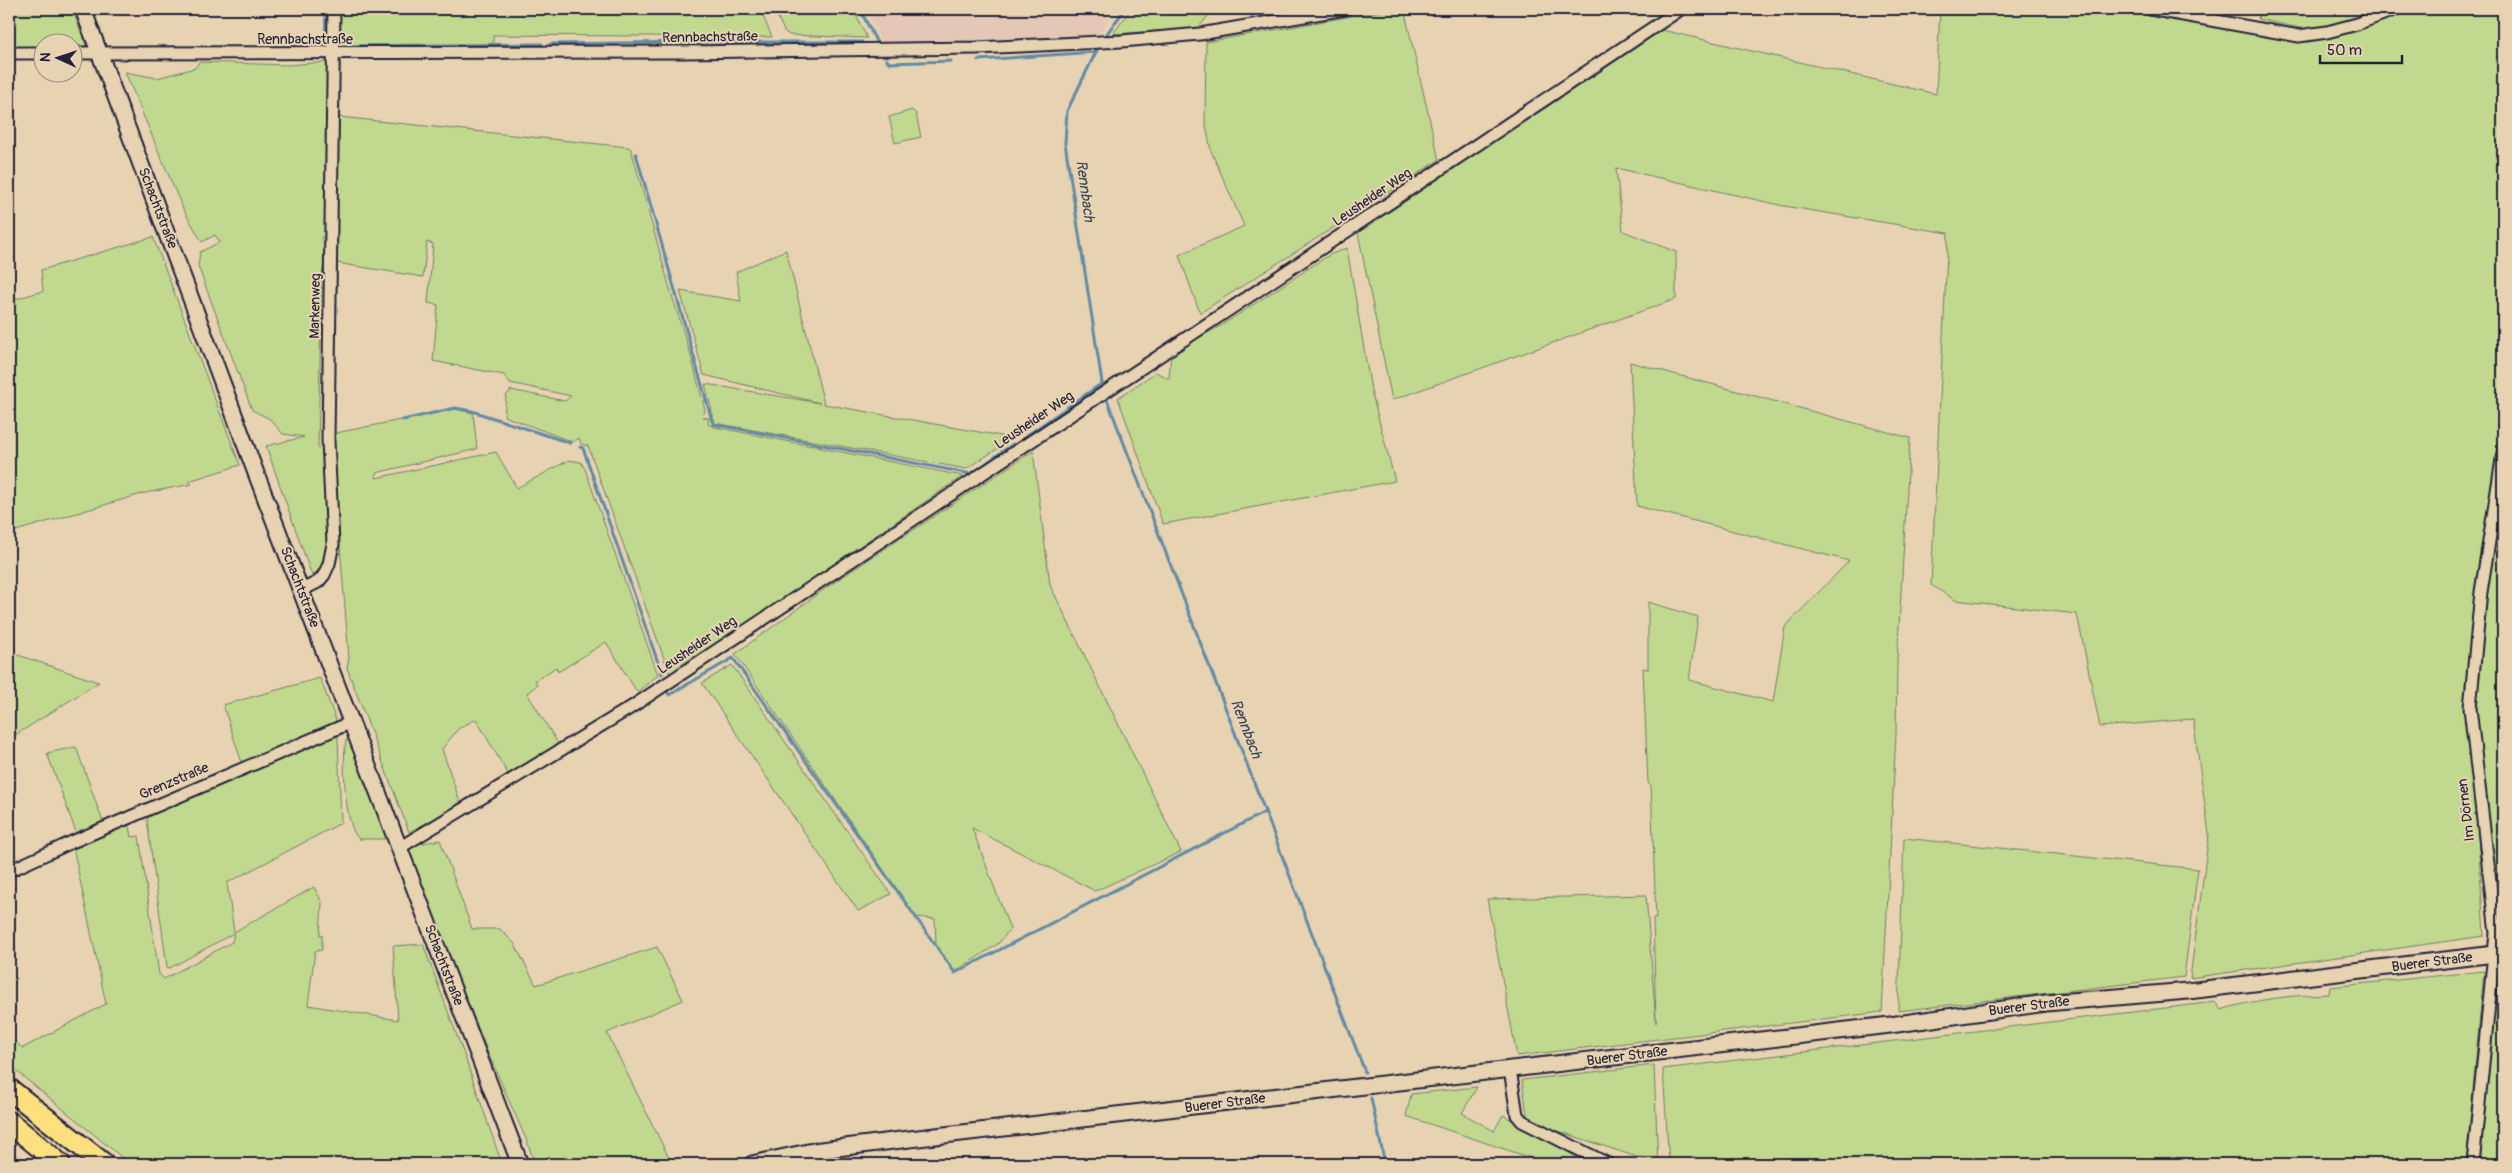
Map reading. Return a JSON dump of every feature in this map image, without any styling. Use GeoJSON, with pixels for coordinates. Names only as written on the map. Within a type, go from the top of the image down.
{"type":"FeatureCollection","features":[{"type":"Feature","properties":{"kind":"highway"},"geometry":{"type":"LineString","coordinates":[[9,1089],[104,1164]]}},
{"type":"Feature","properties":{"kind":"highway"},"geometry":{"type":"LineString","coordinates":[[9,1122],[60,1164]]}},
{"type":"Feature","properties":{"kind":"main road","name":"Schachtstraße"},"geometry":{"type":"LineString","coordinates":[[83,9],[520,1164]]}},
{"type":"Feature","properties":{"kind":"main road","name":"Buerer Straße"},"geometry":{"type":"LineString","coordinates":[[752,1164],[813,1151],[901,1140],[1890,1025],[2046,1003],[2188,991],[2498,954]]}},
{"type":"Feature","properties":{"kind":"street","name":"Markenweg"},"geometry":{"type":"LineString","coordinates":[[302,590],[318,582],[324,575],[329,564],[333,544],[328,440],[334,9]]}},
{"type":"Feature","properties":{"kind":"street","name":"Rennbachstraße"},"geometry":{"type":"LineString","coordinates":[[82,53],[333,54],[999,48],[1122,41],[1200,34],[1345,9]]}},
{"type":"Feature","properties":{"kind":"street","name":"Leusheider Weg"},"geometry":{"type":"LineString","coordinates":[[399,848],[658,690],[1681,9]]}},
{"type":"Feature","properties":{"kind":"street"},"geometry":{"type":"LineString","coordinates":[[2150,9],[2299,36],[2327,32],[2358,24],[2396,9]]}},
{"type":"Feature","properties":{"kind":"street"},"geometry":{"type":"LineString","coordinates":[[9,53],[32,53]]}},
{"type":"Feature","properties":{"kind":"street","name":"Im Dörnen"},"geometry":{"type":"LineString","coordinates":[[2473,1164],[2498,954],[2470,708],[2481,592],[2503,453]]}},
{"type":"Feature","properties":{"kind":"street","name":"Grenzstraße"},"geometry":{"type":"LineString","coordinates":[[9,871],[89,834],[352,722]]}},
{"type":"Feature","properties":{"kind":"street"},"geometry":{"type":"LineString","coordinates":[[1510,1070],[1517,1115],[1522,1121],[1608,1164]]}},
{"type":"Feature","properties":{"kind":"shaded area"},"geometry":{"type":"Polygon","coordinates":[[[866,9],[1117,9],[1097,36],[884,46],[866,9]]]}},
{"type":"Feature","properties":{"kind":"green space"},"geometry":{"type":"Polygon","coordinates":[[[9,9],[72,9],[81,32],[32,32],[32,48],[9,48],[9,9]]]}},
{"type":"Feature","properties":{"kind":"green space"},"geometry":{"type":"Polygon","coordinates":[[[337,9],[760,9],[772,37],[493,35],[493,49],[338,48],[337,9]]]}},
{"type":"Feature","properties":{"kind":"green space"},"geometry":{"type":"Polygon","coordinates":[[[774,9],[853,9],[867,38],[789,35],[784,31],[774,9]]]}},
{"type":"Feature","properties":{"kind":"green space"},"geometry":{"type":"Polygon","coordinates":[[[1131,9],[1214,9],[1198,28],[1113,34],[1131,9]]]}},
{"type":"Feature","properties":{"kind":"green space"},"geometry":{"type":"Polygon","coordinates":[[[1392,9],[1404,9],[1439,160],[1200,313],[1179,255],[1244,226],[1211,151],[1205,120],[1206,42],[1392,9]]]}},
{"type":"Feature","properties":{"kind":"green space"},"geometry":{"type":"Polygon","coordinates":[[[1940,9],[2150,9],[2299,36],[2396,9],[2503,9],[2503,925],[2471,717],[2484,936],[2190,978],[2209,834],[2193,719],[2100,727],[2077,614],[1955,600],[1931,585],[1948,233],[1784,206],[1616,168],[1623,231],[1676,252],[1676,299],[1392,400],[1358,233],[1662,30],[1936,94],[1940,9]]]}},
{"type":"Feature","properties":{"kind":"green space"},"geometry":{"type":"Polygon","coordinates":[[[2260,9],[2388,9],[2328,29],[2300,28],[2258,19],[2260,9]]]}},
{"type":"Feature","properties":{"kind":"green space"},"geometry":{"type":"Polygon","coordinates":[[[82,35],[87,48],[82,48],[82,35]]]}},
{"type":"Feature","properties":{"kind":"green space"},"geometry":{"type":"Polygon","coordinates":[[[199,62],[288,65],[327,62],[329,64],[326,235],[321,238],[327,248],[322,274],[318,448],[324,450],[328,550],[324,564],[312,576],[266,446],[304,437],[283,434],[270,419],[252,410],[198,266],[200,252],[220,242],[215,235],[202,242],[182,207],[125,72],[157,78],[195,68],[199,62]]]}},
{"type":"Feature","properties":{"kind":"green space"},"geometry":{"type":"Polygon","coordinates":[[[912,110],[916,114],[921,137],[895,143],[889,117],[912,110]]]}},
{"type":"Feature","properties":{"kind":"green space"},"geometry":{"type":"Polygon","coordinates":[[[339,117],[628,147],[631,149],[670,289],[691,356],[705,410],[703,417],[709,418],[708,424],[715,427],[963,476],[670,675],[588,446],[581,444],[579,438],[573,442],[504,416],[506,396],[511,390],[565,401],[571,396],[510,383],[504,375],[433,361],[438,305],[428,303],[433,244],[427,242],[423,277],[336,263],[339,117]]]}},
{"type":"Feature","properties":{"kind":"green space"},"geometry":{"type":"Polygon","coordinates":[[[153,237],[240,465],[189,481],[192,484],[145,493],[9,533],[9,301],[43,291],[41,270],[153,237]]]}},
{"type":"Feature","properties":{"kind":"green space"},"geometry":{"type":"Polygon","coordinates":[[[1347,248],[1371,390],[1395,481],[1163,524],[1118,398],[1156,372],[1169,379],[1171,353],[1222,325],[1329,255],[1347,248]]]}},
{"type":"Feature","properties":{"kind":"green space"},"geometry":{"type":"Polygon","coordinates":[[[786,250],[824,404],[1001,436],[1008,442],[966,469],[715,423],[705,384],[820,403],[704,375],[680,291],[741,301],[736,272],[786,250]]]}},
{"type":"Feature","properties":{"kind":"green space"},"geometry":{"type":"Polygon","coordinates":[[[1630,362],[1910,438],[1897,661],[1896,734],[1882,1012],[1517,1056],[1487,899],[1646,895],[1656,1023],[1653,918],[1656,919],[1651,785],[1648,783],[1643,668],[1648,669],[1648,602],[1698,617],[1689,680],[1773,702],[1785,627],[1849,561],[1637,506],[1630,362]]]}},
{"type":"Feature","properties":{"kind":"green space"},"geometry":{"type":"Polygon","coordinates":[[[455,409],[473,413],[477,449],[376,473],[376,478],[496,452],[517,488],[569,460],[581,462],[658,675],[637,692],[606,642],[558,672],[556,667],[535,681],[537,685],[527,693],[559,745],[509,776],[476,719],[458,729],[442,749],[461,805],[409,832],[347,668],[349,658],[331,434],[455,409]]]}},
{"type":"Feature","properties":{"kind":"green space"},"geometry":{"type":"Polygon","coordinates":[[[1033,451],[1050,585],[1181,852],[1095,891],[972,828],[1010,929],[998,944],[954,972],[936,946],[935,919],[916,917],[735,654],[830,585],[1033,451]]]}},
{"type":"Feature","properties":{"kind":"green space"},"geometry":{"type":"Polygon","coordinates":[[[9,652],[98,682],[99,682],[9,739],[9,652]]]}},
{"type":"Feature","properties":{"kind":"green space"},"geometry":{"type":"Polygon","coordinates":[[[732,665],[891,894],[858,911],[702,683],[732,665]]]}},
{"type":"Feature","properties":{"kind":"green space"},"geometry":{"type":"Polygon","coordinates":[[[320,678],[337,723],[242,763],[223,705],[320,678]]]}},
{"type":"Feature","properties":{"kind":"green space"},"geometry":{"type":"Polygon","coordinates":[[[328,735],[338,737],[341,823],[227,883],[234,932],[314,887],[322,902],[320,935],[322,935],[322,950],[315,951],[308,1005],[398,1020],[393,946],[423,944],[502,1164],[130,1164],[9,1065],[9,1038],[23,1048],[106,1004],[73,847],[128,821],[131,837],[139,836],[159,974],[164,979],[232,942],[234,933],[170,968],[167,967],[147,820],[152,813],[328,735]]]}},
{"type":"Feature","properties":{"kind":"green space"},"geometry":{"type":"Polygon","coordinates":[[[346,740],[353,741],[388,836],[386,839],[359,839],[354,832],[345,792],[344,762],[346,740]]]}},
{"type":"Feature","properties":{"kind":"green space"},"geometry":{"type":"Polygon","coordinates":[[[76,747],[103,822],[77,835],[47,753],[76,747]]]}},
{"type":"Feature","properties":{"kind":"green space"},"geometry":{"type":"Polygon","coordinates":[[[1904,838],[2198,869],[2184,977],[1898,1011],[1904,838]]]}},
{"type":"Feature","properties":{"kind":"green space"},"geometry":{"type":"Polygon","coordinates":[[[440,840],[472,929],[500,929],[514,943],[536,985],[657,947],[683,1000],[607,1033],[672,1164],[535,1164],[488,1053],[406,846],[440,840]]]}},
{"type":"Feature","properties":{"kind":"green space"},"geometry":{"type":"Polygon","coordinates":[[[2497,969],[2503,969],[2503,1164],[2480,1164],[2497,969]]]}},
{"type":"Feature","properties":{"kind":"green space"},"geometry":{"type":"Polygon","coordinates":[[[2484,971],[2466,1164],[1669,1164],[1663,1069],[2215,1002],[2221,1010],[2275,998],[2329,994],[2330,987],[2484,971]]]}},
{"type":"Feature","properties":{"kind":"green space"},"geometry":{"type":"Polygon","coordinates":[[[1654,1065],[1658,1164],[1528,1121],[1522,1080],[1654,1065]]]}},
{"type":"Feature","properties":{"kind":"green space"},"geometry":{"type":"Polygon","coordinates":[[[1477,1087],[1462,1113],[1494,1131],[1503,1115],[1588,1164],[1549,1164],[1406,1116],[1411,1094],[1477,1087]]]}},
{"type":"Feature","properties":{"kind":"green space"},"geometry":{"type":"Polygon","coordinates":[[[9,1148],[23,1164],[9,1164],[9,1148]]]}},
{"type":"Feature","properties":{"kind":"waterway"},"geometry":{"type":"LineString","coordinates":[[326,9],[325,46],[327,46]]}},
{"type":"Feature","properties":{"kind":"waterway"},"geometry":{"type":"LineString","coordinates":[[860,9],[878,45]]}},
{"type":"Feature","properties":{"kind":"waterway","name":"Rennbach"},"geometry":{"type":"LineString","coordinates":[[1103,39],[1125,9]]}},
{"type":"Feature","properties":{"kind":"waterway"},"geometry":{"type":"LineString","coordinates":[[550,44],[690,42]]}},
{"type":"Feature","properties":{"kind":"waterway"},"geometry":{"type":"LineString","coordinates":[[698,42],[862,42]]}},
{"type":"Feature","properties":{"kind":"waterway"},"geometry":{"type":"LineString","coordinates":[[338,46],[542,44]]}},
{"type":"Feature","properties":{"kind":"waterway","name":"Rennbach"},"geometry":{"type":"LineString","coordinates":[[1099,46],[1067,111],[1065,143],[1103,389]]}},
{"type":"Feature","properties":{"kind":"waterway"},"geometry":{"type":"LineString","coordinates":[[978,60],[1096,52]]}},
{"type":"Feature","properties":{"kind":"waterway"},"geometry":{"type":"LineString","coordinates":[[886,59],[889,63],[951,61]]}},
{"type":"Feature","properties":{"kind":"waterway"},"geometry":{"type":"LineString","coordinates":[[636,154],[713,424],[971,474],[1013,444]]}},
{"type":"Feature","properties":{"kind":"waterway"},"geometry":{"type":"LineString","coordinates":[[1026,436],[1101,384]]}},
{"type":"Feature","properties":{"kind":"waterway","name":"Rennbach"},"geometry":{"type":"LineString","coordinates":[[1105,394],[1365,1072]]}},
{"type":"Feature","properties":{"kind":"waterway"},"geometry":{"type":"LineString","coordinates":[[403,420],[455,408],[472,411],[570,443]]}},
{"type":"Feature","properties":{"kind":"waterway"},"geometry":{"type":"LineString","coordinates":[[580,447],[583,448],[662,674]]}},
{"type":"Feature","properties":{"kind":"waterway"},"geometry":{"type":"LineString","coordinates":[[666,688],[669,695],[733,658],[955,973],[1265,812]]}},
{"type":"Feature","properties":{"kind":"waterway","name":"Rennbach"},"geometry":{"type":"LineString","coordinates":[[1371,1098],[1385,1164]]}}]}
